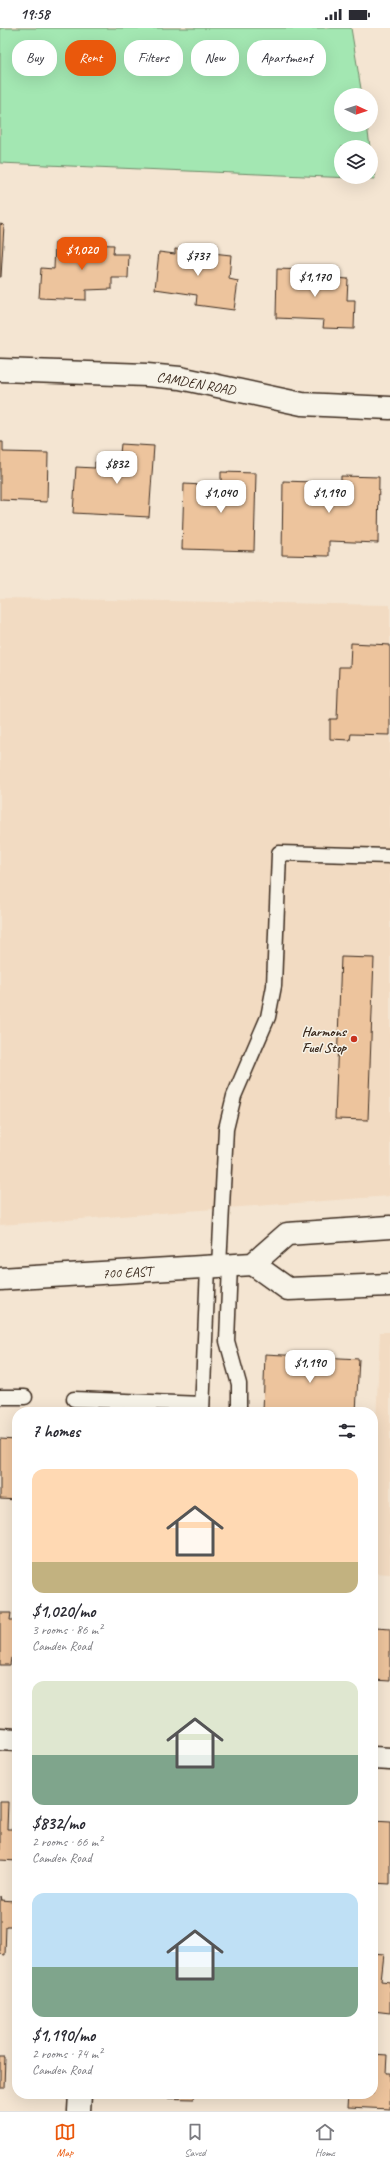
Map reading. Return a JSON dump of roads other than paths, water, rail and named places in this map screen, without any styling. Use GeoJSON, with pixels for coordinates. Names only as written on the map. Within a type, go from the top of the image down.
{"type":"FeatureCollection","features":[{"type":"Feature","properties":{"kind":"main road","name":"CAMDEN ROAD"},"geometry":{"type":"LineString","coordinates":[[0,370],[173,377],[302,404],[390,408]]}},
{"type":"Feature","properties":{"kind":"main road"},"geometry":{"type":"LineString","coordinates":[[390,1227],[287,1234],[253,1264],[288,1289],[390,1285]]}},
{"type":"Feature","properties":{"kind":"main road","name":"700 EAST"},"geometry":{"type":"LineString","coordinates":[[0,1279],[253,1264]]}},
{"type":"Feature","properties":{"kind":"main road"},"geometry":{"type":"LineString","coordinates":[[0,1739],[12,1740]]}},
{"type":"Feature","properties":{"kind":"main road"},"geometry":{"type":"LineString","coordinates":[[378,1758],[390,1759]]}},
{"type":"Feature","properties":{"kind":"main road"},"geometry":{"type":"LineString","coordinates":[[79,2111],[80,2099]]}},
{"type":"Feature","properties":{"kind":"lane"},"geometry":{"type":"LineString","coordinates":[[202,1407],[219,1266],[226,1129],[234,1096],[262,1034],[272,1002],[279,852],[390,856]]}},
{"type":"Feature","properties":{"kind":"lane"},"geometry":{"type":"LineString","coordinates":[[219,1266],[227,1341],[239,1384],[239,1407]]}},
{"type":"Feature","properties":{"kind":"lane"},"geometry":{"type":"LineString","coordinates":[[0,1397],[25,1397]]}},
{"type":"Feature","properties":{"kind":"lane"},"geometry":{"type":"LineString","coordinates":[[74,1399],[188,1407]]}},
{"type":"Feature","properties":{"kind":"place","name":"Harmons Fuel Stop"},"geometry":{"type":"Point","coordinates":[354,1039]}}]}
